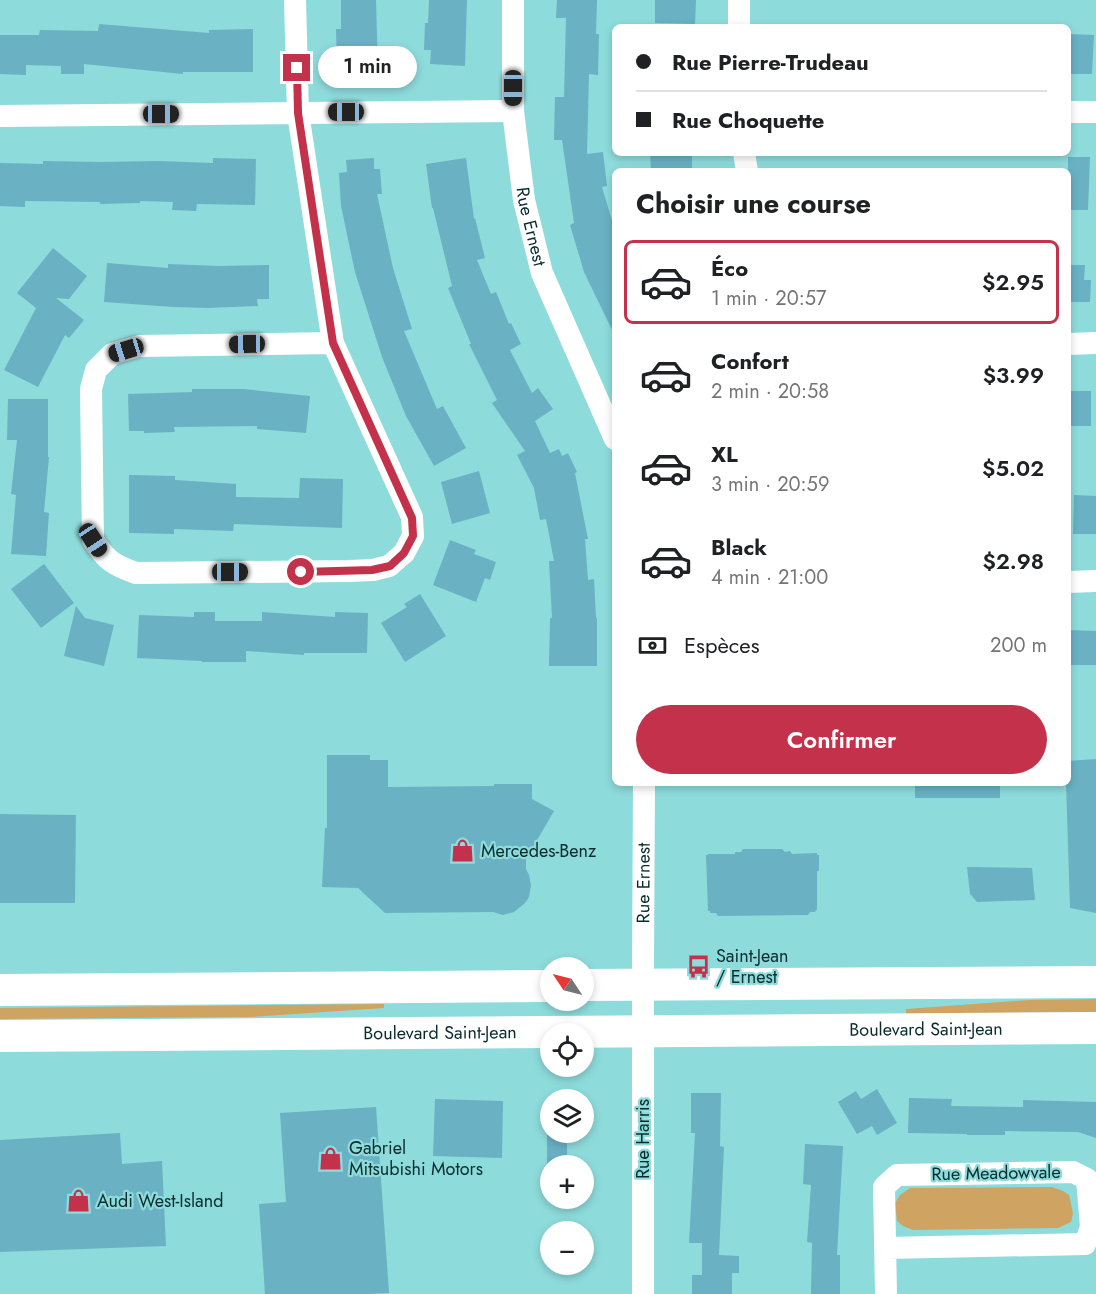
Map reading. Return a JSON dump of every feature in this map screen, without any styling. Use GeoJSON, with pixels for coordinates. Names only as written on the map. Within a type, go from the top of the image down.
{"type":"FeatureCollection","features":[{"type":"Feature","properties":{"kind":"main road"},"geometry":{"type":"LineString","coordinates":[[594,985],[1096,982]]}},
{"type":"Feature","properties":{"kind":"main road"},"geometry":{"type":"LineString","coordinates":[[0,990],[540,986]]}},
{"type":"Feature","properties":{"kind":"main road","name":"Boulevard Saint-Jean"},"geometry":{"type":"LineString","coordinates":[[0,1036],[1096,1029]]}},
{"type":"Feature","properties":{"kind":"street"},"geometry":{"type":"LineString","coordinates":[[296,0],[298,113],[333,343],[412,518],[413,536],[404,553],[390,566],[372,570],[136,573],[119,567],[103,556],[93,540],[91,389],[96,370],[112,354],[139,346],[333,343]]}},
{"type":"Feature","properties":{"kind":"street","name":"Rue Ernest"},"geometry":{"type":"LineString","coordinates":[[513,0],[513,111],[524,200],[542,273],[612,432]]}},
{"type":"Feature","properties":{"kind":"street"},"geometry":{"type":"LineString","coordinates":[[739,0],[739,24]]}},
{"type":"Feature","properties":{"kind":"street"},"geometry":{"type":"LineString","coordinates":[[0,116],[513,111]]}},
{"type":"Feature","properties":{"kind":"street"},"geometry":{"type":"LineString","coordinates":[[1071,112],[1096,112]]}},
{"type":"Feature","properties":{"kind":"street"},"geometry":{"type":"LineString","coordinates":[[1071,344],[1096,343]]}},
{"type":"Feature","properties":{"kind":"street"},"geometry":{"type":"LineString","coordinates":[[1071,582],[1096,581]]}},
{"type":"Feature","properties":{"kind":"street","name":"Rue Ernest"},"geometry":{"type":"LineString","coordinates":[[643,984],[644,786]]}},
{"type":"Feature","properties":{"kind":"street","name":"Rue Harris"},"geometry":{"type":"LineString","coordinates":[[643,984],[643,1294]]}},
{"type":"Feature","properties":{"kind":"street","name":"Rue Meadowvale"},"geometry":{"type":"LineString","coordinates":[[885,1248],[1085,1244],[1091,1227],[1087,1179],[1073,1172],[897,1175],[884,1187],[885,1248],[886,1294]]}},
{"type":"Feature","properties":{"kind":"shaded area"},"geometry":{"type":"Polygon","coordinates":[[[1096,999],[1096,1012],[906,1014],[906,1009],[1030,1000],[1096,999]]]}},
{"type":"Feature","properties":{"kind":"shaded area"},"geometry":{"type":"Polygon","coordinates":[[[384,1004],[384,1008],[251,1017],[0,1019],[0,1008],[384,1004]]]}},
{"type":"Feature","properties":{"kind":"shaded area"},"geometry":{"type":"Polygon","coordinates":[[[1052,1187],[1069,1195],[1073,1213],[1071,1222],[1058,1228],[913,1230],[897,1221],[895,1203],[900,1195],[910,1188],[1052,1187]]]}},
{"type":"Feature","properties":{"kind":"building"},"geometry":{"type":"Polygon","coordinates":[[[341,0],[376,0],[378,71],[337,72],[336,29],[341,29],[341,0]]]}},
{"type":"Feature","properties":{"kind":"building"},"geometry":{"type":"Polygon","coordinates":[[[429,0],[467,0],[465,66],[430,64],[431,50],[424,50],[429,0]]]}},
{"type":"Feature","properties":{"kind":"building"},"geometry":{"type":"Polygon","coordinates":[[[557,0],[597,0],[598,75],[589,74],[587,154],[603,152],[607,186],[602,187],[612,221],[612,330],[584,272],[570,225],[574,223],[562,140],[554,140],[555,97],[564,97],[566,18],[556,18],[557,0]]]}},
{"type":"Feature","properties":{"kind":"building"},"geometry":{"type":"Polygon","coordinates":[[[655,0],[696,0],[695,24],[655,23],[655,0]]]}},
{"type":"Feature","properties":{"kind":"building"},"geometry":{"type":"Polygon","coordinates":[[[99,24],[209,33],[209,30],[253,29],[253,72],[183,72],[183,74],[84,64],[84,74],[61,74],[61,66],[26,65],[26,75],[0,74],[0,35],[39,35],[40,30],[98,31],[99,24]]]}},
{"type":"Feature","properties":{"kind":"building"},"geometry":{"type":"Polygon","coordinates":[[[1071,34],[1094,35],[1092,74],[1071,74],[1071,34]]]}},
{"type":"Feature","properties":{"kind":"building"},"geometry":{"type":"Polygon","coordinates":[[[650,156],[692,156],[692,168],[651,168],[650,156]]]}},
{"type":"Feature","properties":{"kind":"building"},"geometry":{"type":"Polygon","coordinates":[[[1068,157],[1090,157],[1088,210],[1071,210],[1071,168],[1068,168],[1068,157]]]}},
{"type":"Feature","properties":{"kind":"building"},"geometry":{"type":"Polygon","coordinates":[[[213,158],[256,159],[255,205],[197,204],[196,211],[172,210],[173,202],[140,201],[140,203],[100,204],[100,202],[25,201],[25,207],[0,206],[0,163],[158,161],[213,163],[213,158]]]}},
{"type":"Feature","properties":{"kind":"building"},"geometry":{"type":"Polygon","coordinates":[[[374,158],[374,169],[380,169],[382,194],[377,194],[393,268],[412,329],[404,331],[437,409],[443,406],[466,448],[434,466],[406,416],[382,357],[355,272],[341,206],[339,173],[347,172],[346,160],[374,158]]]}},
{"type":"Feature","properties":{"kind":"building"},"geometry":{"type":"Polygon","coordinates":[[[466,158],[474,219],[485,258],[477,260],[491,294],[496,292],[509,324],[511,323],[521,344],[510,350],[532,393],[538,388],[553,409],[535,421],[550,453],[559,449],[562,456],[568,453],[577,472],[575,473],[588,539],[585,539],[588,580],[594,579],[597,666],[549,666],[550,618],[552,618],[549,561],[554,561],[546,519],[540,520],[534,488],[517,455],[525,451],[492,403],[497,400],[469,344],[471,344],[448,288],[452,286],[432,208],[426,164],[466,158]]]}},
{"type":"Feature","properties":{"kind":"building"},"geometry":{"type":"Polygon","coordinates":[[[53,248],[87,276],[69,299],[56,298],[84,320],[69,338],[65,335],[38,387],[4,370],[36,308],[17,293],[53,248]]]}},
{"type":"Feature","properties":{"kind":"building"},"geometry":{"type":"Polygon","coordinates":[[[107,263],[168,268],[168,264],[269,265],[269,299],[257,299],[258,306],[208,308],[104,302],[107,263]]]}},
{"type":"Feature","properties":{"kind":"building"},"geometry":{"type":"Polygon","coordinates":[[[1071,265],[1085,265],[1084,280],[1091,280],[1090,302],[1071,302],[1071,265]]]}},
{"type":"Feature","properties":{"kind":"building"},"geometry":{"type":"Polygon","coordinates":[[[192,389],[243,389],[310,396],[306,433],[257,429],[257,426],[174,427],[175,432],[129,431],[128,394],[192,392],[192,389]]]}},
{"type":"Feature","properties":{"kind":"building"},"geometry":{"type":"Polygon","coordinates":[[[1071,391],[1091,391],[1091,426],[1071,426],[1071,391]]]}},
{"type":"Feature","properties":{"kind":"building"},"geometry":{"type":"Polygon","coordinates":[[[8,399],[48,399],[49,457],[44,512],[49,513],[46,556],[11,554],[16,495],[11,494],[17,440],[7,440],[8,399]]]}},
{"type":"Feature","properties":{"kind":"building"},"geometry":{"type":"Polygon","coordinates":[[[479,471],[490,513],[452,524],[441,482],[479,471]]]}},
{"type":"Feature","properties":{"kind":"building"},"geometry":{"type":"Polygon","coordinates":[[[129,475],[175,476],[175,480],[236,484],[236,497],[299,498],[300,478],[343,479],[342,528],[234,524],[233,531],[174,529],[174,534],[129,533],[129,475]]]}},
{"type":"Feature","properties":{"kind":"building"},"geometry":{"type":"Polygon","coordinates":[[[1074,495],[1096,496],[1096,534],[1073,534],[1074,495]]]}},
{"type":"Feature","properties":{"kind":"building"},"geometry":{"type":"Polygon","coordinates":[[[450,540],[476,550],[474,554],[496,562],[490,580],[485,578],[476,602],[433,585],[450,540]]]}},
{"type":"Feature","properties":{"kind":"building"},"geometry":{"type":"Polygon","coordinates":[[[44,564],[74,603],[41,628],[11,589],[44,564]]]}},
{"type":"Feature","properties":{"kind":"building"},"geometry":{"type":"Polygon","coordinates":[[[420,594],[446,636],[405,662],[381,623],[407,607],[404,604],[420,594]]]}},
{"type":"Feature","properties":{"kind":"building"},"geometry":{"type":"Polygon","coordinates":[[[76,606],[85,618],[114,625],[104,666],[64,656],[76,606]]]}},
{"type":"Feature","properties":{"kind":"building"},"geometry":{"type":"Polygon","coordinates":[[[194,612],[215,612],[215,621],[262,621],[262,612],[335,617],[335,612],[368,613],[367,653],[304,653],[304,655],[246,651],[246,662],[137,658],[139,615],[194,617],[194,612]]]}},
{"type":"Feature","properties":{"kind":"building"},"geometry":{"type":"Polygon","coordinates":[[[1071,630],[1096,631],[1096,665],[1071,665],[1071,630]]]}},
{"type":"Feature","properties":{"kind":"building"},"geometry":{"type":"Polygon","coordinates":[[[327,755],[370,755],[370,760],[388,760],[388,787],[532,784],[532,799],[554,811],[526,859],[526,869],[531,885],[529,897],[525,903],[514,912],[503,915],[493,912],[385,913],[358,888],[322,887],[325,828],[327,828],[327,755]]]}},
{"type":"Feature","properties":{"kind":"building"},"geometry":{"type":"Polygon","coordinates":[[[1096,759],[1096,913],[1070,908],[1066,786],[1071,786],[1071,761],[1096,759]]]}},
{"type":"Feature","properties":{"kind":"building"},"geometry":{"type":"Polygon","coordinates":[[[915,786],[1000,786],[1000,798],[915,798],[915,786]]]}},
{"type":"Feature","properties":{"kind":"building"},"geometry":{"type":"Polygon","coordinates":[[[0,814],[76,815],[75,903],[0,903],[0,814]]]}},
{"type":"Feature","properties":{"kind":"building"},"geometry":{"type":"Polygon","coordinates":[[[743,849],[782,849],[792,854],[817,853],[819,871],[817,871],[817,910],[808,915],[718,916],[716,913],[710,913],[708,911],[706,855],[735,854],[743,849]]]}},
{"type":"Feature","properties":{"kind":"building"},"geometry":{"type":"Polygon","coordinates":[[[967,867],[1032,868],[1035,900],[977,902],[970,894],[967,867]]]}},
{"type":"Feature","properties":{"kind":"building"},"geometry":{"type":"Polygon","coordinates":[[[877,1089],[897,1123],[877,1135],[872,1126],[857,1134],[838,1102],[856,1091],[861,1099],[877,1089]]]}},
{"type":"Feature","properties":{"kind":"building"},"geometry":{"type":"Polygon","coordinates":[[[691,1093],[721,1093],[720,1146],[724,1147],[719,1255],[739,1256],[739,1273],[732,1273],[732,1294],[692,1294],[692,1275],[702,1275],[702,1243],[689,1243],[695,1133],[691,1133],[691,1093]]]}},
{"type":"Feature","properties":{"kind":"building"},"geometry":{"type":"Polygon","coordinates":[[[909,1098],[952,1099],[951,1106],[1023,1107],[1023,1100],[1096,1102],[1096,1138],[1078,1132],[1005,1131],[1005,1135],[908,1133],[909,1098]]]}},
{"type":"Feature","properties":{"kind":"building"},"geometry":{"type":"Polygon","coordinates":[[[435,1099],[503,1101],[502,1158],[433,1156],[435,1099]]]}},
{"type":"Feature","properties":{"kind":"building","name":"Gabriel Mitsubishi Motors"},"geometry":{"type":"Polygon","coordinates":[[[376,1107],[389,1293],[265,1294],[259,1204],[286,1202],[280,1113],[376,1107]]]}},
{"type":"Feature","properties":{"kind":"building"},"geometry":{"type":"Polygon","coordinates":[[[120,1133],[122,1164],[162,1161],[166,1246],[0,1252],[0,1140],[120,1133]]]}},
{"type":"Feature","properties":{"kind":"building"},"geometry":{"type":"Polygon","coordinates":[[[547,1143],[567,1143],[567,1155],[547,1155],[547,1143]]]}},
{"type":"Feature","properties":{"kind":"building"},"geometry":{"type":"Polygon","coordinates":[[[805,1144],[843,1146],[837,1255],[840,1255],[840,1294],[811,1294],[812,1243],[807,1242],[811,1185],[803,1184],[805,1144]]]}},
{"type":"Feature","properties":{"kind":"place","name":"Mercedes-Benz"},"geometry":{"type":"Point","coordinates":[463,851]}},
{"type":"Feature","properties":{"kind":"place","name":"Saint-Jean / Ernest"},"geometry":{"type":"Point","coordinates":[698,966]}},
{"type":"Feature","properties":{"kind":"place","name":"Gabriel Mitsubishi Motors"},"geometry":{"type":"Point","coordinates":[331,1158]}},
{"type":"Feature","properties":{"kind":"place","name":"Audi West-Island"},"geometry":{"type":"Point","coordinates":[79,1201]}},
{"type":"Feature","properties":{"kind":"route"},"geometry":{"type":"LineString","coordinates":[[297,68],[298,113],[333,343],[412,518],[413,536],[404,553],[390,566],[372,570],[301,572]]}}]}
